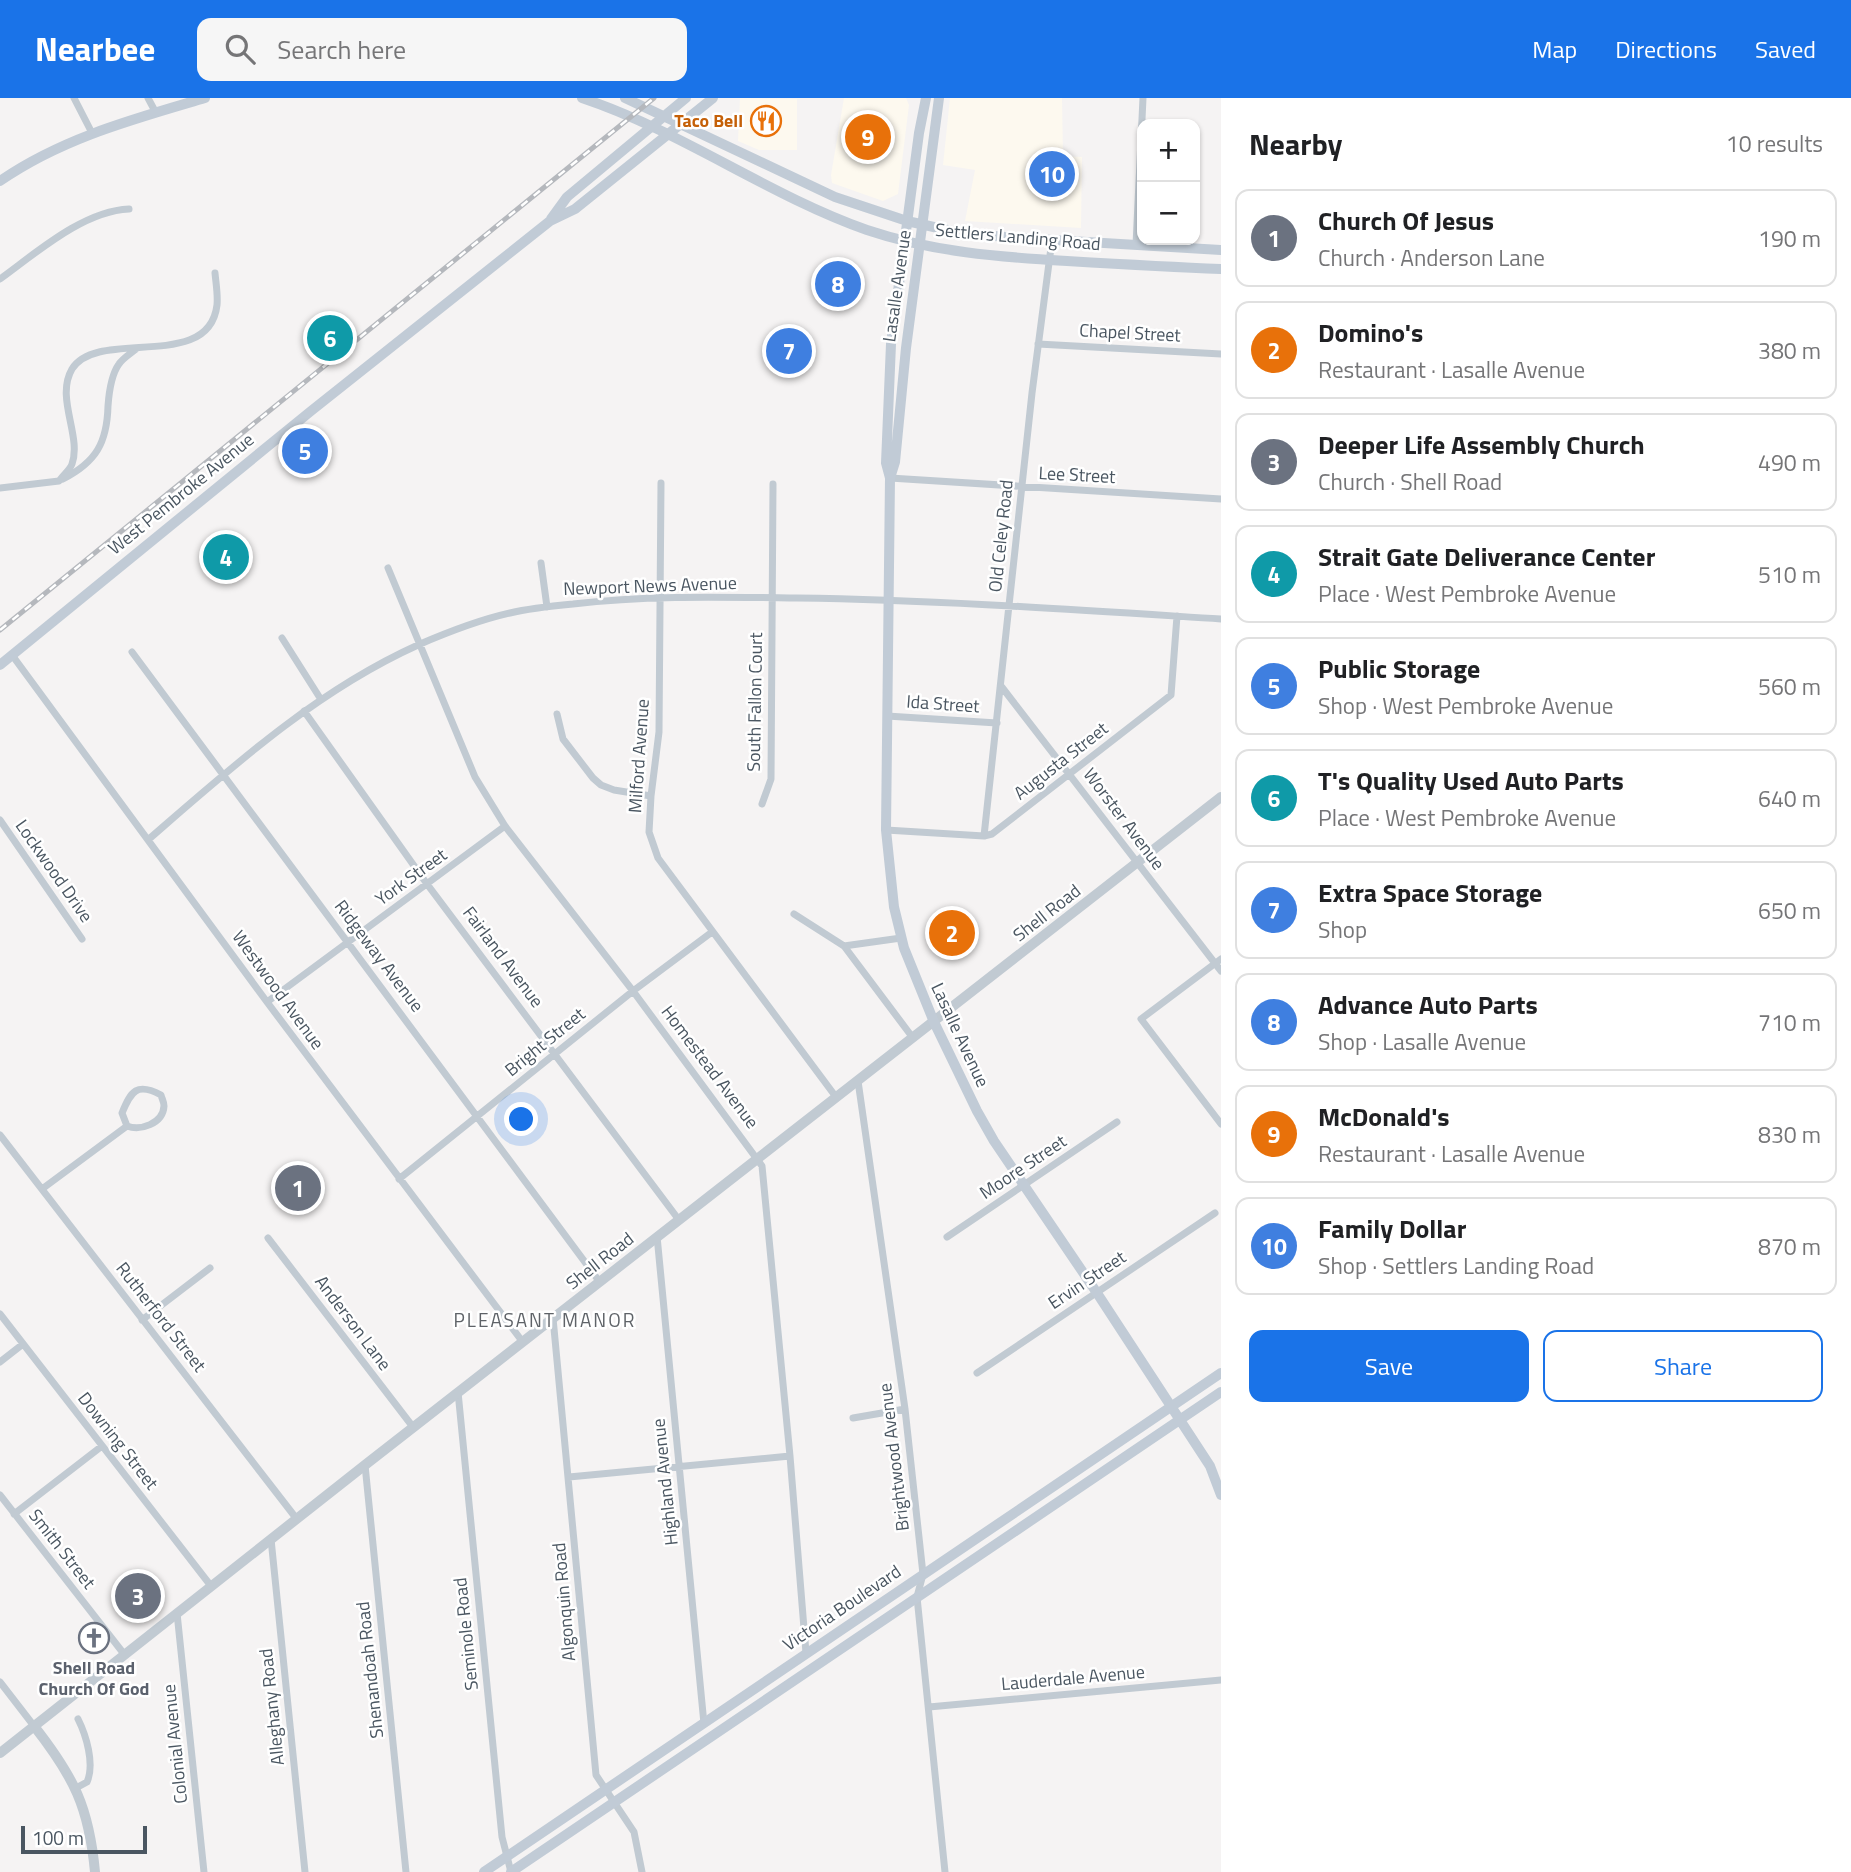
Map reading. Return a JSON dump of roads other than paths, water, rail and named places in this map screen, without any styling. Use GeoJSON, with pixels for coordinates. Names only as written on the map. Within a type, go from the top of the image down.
{"type":"FeatureCollection","features":[{"type":"Feature","properties":{"kind":"main road"},"geometry":{"type":"LineString","coordinates":[[0,181],[47,154],[92,133],[205,98]]}},
{"type":"Feature","properties":{"kind":"main road","name":"Settlers Landing Road"},"geometry":{"type":"LineString","coordinates":[[582,98],[651,127],[803,204],[857,226],[905,241],[970,253],[1221,270]]}},
{"type":"Feature","properties":{"kind":"main road","name":"Settlers Landing Road"},"geometry":{"type":"LineString","coordinates":[[625,98],[835,197],[907,221],[981,235],[1221,250]]}},
{"type":"Feature","properties":{"kind":"main road","name":"West Pembroke Avenue"},"geometry":{"type":"LineString","coordinates":[[550,221],[567,197],[686,98]]}},
{"type":"Feature","properties":{"kind":"main road","name":"West Pembroke Avenue"},"geometry":{"type":"LineString","coordinates":[[0,665],[550,221],[575,209],[713,98]]}},
{"type":"Feature","properties":{"kind":"main road","name":"Lasalle Avenue"},"geometry":{"type":"LineString","coordinates":[[890,478],[886,463],[888,380],[907,221],[926,98]]}},
{"type":"Feature","properties":{"kind":"main road","name":"Lasalle Avenue"},"geometry":{"type":"LineString","coordinates":[[939,98],[906,348],[895,462],[890,478],[886,830],[888,872],[901,938],[934,1022],[977,1111],[1023,1186],[1219,1477],[1221,1495]]}},
{"type":"Feature","properties":{"kind":"main road","name":"Victoria Boulevard"},"geometry":{"type":"LineString","coordinates":[[484,1872],[1221,1373]]}},
{"type":"Feature","properties":{"kind":"main road","name":"Victoria Boulevard"},"geometry":{"type":"LineString","coordinates":[[511,1872],[1221,1392]]}},
{"type":"Feature","properties":{"kind":"street"},"geometry":{"type":"LineString","coordinates":[[74,98],[92,133]]}},
{"type":"Feature","properties":{"kind":"street"},"geometry":{"type":"LineString","coordinates":[[148,98],[156,113]]}},
{"type":"Feature","properties":{"kind":"street"},"geometry":{"type":"LineString","coordinates":[[1136,245],[1143,98]]}},
{"type":"Feature","properties":{"kind":"street"},"geometry":{"type":"LineString","coordinates":[[0,279],[82,222],[112,210],[129,209]]}},
{"type":"Feature","properties":{"kind":"street","name":"Old Celey Road"},"geometry":{"type":"LineString","coordinates":[[984,836],[1038,344],[1052,240]]}},
{"type":"Feature","properties":{"kind":"street"},"geometry":{"type":"LineString","coordinates":[[59,481],[72,464],[67,406],[67,385],[71,371],[81,358],[101,350],[179,344],[200,334],[210,323],[217,307],[215,273]]}},
{"type":"Feature","properties":{"kind":"street","name":"Chapel Street"},"geometry":{"type":"LineString","coordinates":[[1038,344],[1221,354]]}},
{"type":"Feature","properties":{"kind":"street"},"geometry":{"type":"LineString","coordinates":[[0,488],[59,481],[80,470],[99,450],[107,420],[109,392],[119,364],[136,349]]}},
{"type":"Feature","properties":{"kind":"street","name":"Lee Street"},"geometry":{"type":"LineString","coordinates":[[890,478],[1221,499]]}},
{"type":"Feature","properties":{"kind":"street","name":"Milford Avenue"},"geometry":{"type":"LineString","coordinates":[[661,483],[659,732],[649,832],[659,858],[836,1097]]}},
{"type":"Feature","properties":{"kind":"street","name":"South Fallon Court"},"geometry":{"type":"LineString","coordinates":[[762,804],[771,779],[773,484]]}},
{"type":"Feature","properties":{"kind":"street"},"geometry":{"type":"LineString","coordinates":[[541,563],[547,607]]}},
{"type":"Feature","properties":{"kind":"street","name":"Homestead Avenue"},"geometry":{"type":"LineString","coordinates":[[388,568],[475,777],[505,826],[758,1158],[764,1176],[806,1653]]}},
{"type":"Feature","properties":{"kind":"street","name":"Newport News Avenue"},"geometry":{"type":"LineString","coordinates":[[149,839],[223,774],[320,698],[419,645],[512,612],[661,597],[887,599],[1221,619]]}},
{"type":"Feature","properties":{"kind":"street","name":"Augusta Street"},"geometry":{"type":"LineString","coordinates":[[984,836],[992,834],[1171,695],[1177,616]]}},
{"type":"Feature","properties":{"kind":"street"},"geometry":{"type":"LineString","coordinates":[[282,638],[320,698]]}},
{"type":"Feature","properties":{"kind":"street","name":"Ridgeway Avenue"},"geometry":{"type":"LineString","coordinates":[[132,652],[599,1281]]}},
{"type":"Feature","properties":{"kind":"street","name":"Westwood Avenue"},"geometry":{"type":"LineString","coordinates":[[12,655],[267,1002],[522,1341]]}},
{"type":"Feature","properties":{"kind":"street","name":"Worster Avenue"},"geometry":{"type":"LineString","coordinates":[[1001,686],[1137,862],[1218,961],[1221,971]]}},
{"type":"Feature","properties":{"kind":"street","name":"Fairland Avenue"},"geometry":{"type":"LineString","coordinates":[[304,711],[428,884],[679,1220]]}},
{"type":"Feature","properties":{"kind":"street"},"geometry":{"type":"LineString","coordinates":[[557,714],[563,739],[601,785],[651,796]]}},
{"type":"Feature","properties":{"kind":"street","name":"Ida Street"},"geometry":{"type":"LineString","coordinates":[[887,716],[997,723]]}},
{"type":"Feature","properties":{"kind":"street","name":"Shell Road"},"geometry":{"type":"LineString","coordinates":[[0,1753],[522,1341],[1221,797]]}},
{"type":"Feature","properties":{"kind":"street","name":"Lockwood Drive"},"geometry":{"type":"LineString","coordinates":[[0,820],[82,939]]}},
{"type":"Feature","properties":{"kind":"street","name":"York Street"},"geometry":{"type":"LineString","coordinates":[[267,1002],[505,826]]}},
{"type":"Feature","properties":{"kind":"street"},"geometry":{"type":"LineString","coordinates":[[886,830],[984,836]]}},
{"type":"Feature","properties":{"kind":"street"},"geometry":{"type":"LineString","coordinates":[[794,914],[844,946],[912,1038]]}},
{"type":"Feature","properties":{"kind":"street","name":"Bright Street"},"geometry":{"type":"LineString","coordinates":[[399,1179],[633,991],[712,932]]}},
{"type":"Feature","properties":{"kind":"street"},"geometry":{"type":"LineString","coordinates":[[844,946],[901,938]]}},
{"type":"Feature","properties":{"kind":"street"},"geometry":{"type":"LineString","coordinates":[[1218,961],[1141,1019],[1218,1114],[1221,1124]]}},
{"type":"Feature","properties":{"kind":"street","name":"Brightwood Avenue"},"geometry":{"type":"LineString","coordinates":[[858,1081],[905,1409],[923,1574],[917,1597],[945,1872]]}},
{"type":"Feature","properties":{"kind":"street"},"geometry":{"type":"LineString","coordinates":[[145,1088],[161,1095],[164,1106],[160,1117],[148,1126],[136,1129],[127,1126],[122,1113],[129,1097],[137,1090],[145,1088]]}},
{"type":"Feature","properties":{"kind":"street","name":"Moore Street"},"geometry":{"type":"LineString","coordinates":[[947,1237],[1116,1122]]}},
{"type":"Feature","properties":{"kind":"street"},"geometry":{"type":"LineString","coordinates":[[42,1189],[127,1126]]}},
{"type":"Feature","properties":{"kind":"street","name":"Rutherford Street"},"geometry":{"type":"LineString","coordinates":[[0,1135],[296,1518]]}},
{"type":"Feature","properties":{"kind":"street","name":"Ervin Street"},"geometry":{"type":"LineString","coordinates":[[976,1373],[1215,1213]]}},
{"type":"Feature","properties":{"kind":"street","name":"Highland Avenue"},"geometry":{"type":"LineString","coordinates":[[657,1236],[704,1724]]}},
{"type":"Feature","properties":{"kind":"street","name":"Anderson Lane"},"geometry":{"type":"LineString","coordinates":[[268,1238],[413,1427]]}},
{"type":"Feature","properties":{"kind":"street"},"geometry":{"type":"LineString","coordinates":[[142,1320],[210,1268]]}},
{"type":"Feature","properties":{"kind":"street","name":"Downing Street"},"geometry":{"type":"LineString","coordinates":[[0,1314],[211,1586]]}},
{"type":"Feature","properties":{"kind":"street","name":"Algonquin Road"},"geometry":{"type":"LineString","coordinates":[[553,1318],[592,1751],[597,1778],[634,1832],[642,1872]]}},
{"type":"Feature","properties":{"kind":"street"},"geometry":{"type":"LineString","coordinates":[[0,1362],[23,1344]]}},
{"type":"Feature","properties":{"kind":"street","name":"Seminole Road"},"geometry":{"type":"LineString","coordinates":[[458,1392],[502,1837],[511,1872]]}},
{"type":"Feature","properties":{"kind":"street"},"geometry":{"type":"LineString","coordinates":[[853,1418],[905,1409]]}},
{"type":"Feature","properties":{"kind":"street"},"geometry":{"type":"LineString","coordinates":[[14,1514],[102,1446]]}},
{"type":"Feature","properties":{"kind":"street"},"geometry":{"type":"LineString","coordinates":[[569,1477],[790,1456]]}},
{"type":"Feature","properties":{"kind":"street","name":"Shenandoah Road"},"geometry":{"type":"LineString","coordinates":[[365,1465],[406,1872]]}},
{"type":"Feature","properties":{"kind":"street","name":"Smith Street"},"geometry":{"type":"LineString","coordinates":[[0,1496],[124,1654]]}},
{"type":"Feature","properties":{"kind":"street","name":"Alleghany Road"},"geometry":{"type":"LineString","coordinates":[[271,1539],[305,1872]]}},
{"type":"Feature","properties":{"kind":"street","name":"Colonial Avenue"},"geometry":{"type":"LineString","coordinates":[[177,1613],[204,1872]]}},
{"type":"Feature","properties":{"kind":"street","name":"Lauderdale Avenue"},"geometry":{"type":"LineString","coordinates":[[929,1707],[1221,1680]]}},
{"type":"Feature","properties":{"kind":"street"},"geometry":{"type":"LineString","coordinates":[[0,1682],[63,1765],[76,1788],[87,1818],[95,1872]]}},
{"type":"Feature","properties":{"kind":"street"},"geometry":{"type":"LineString","coordinates":[[76,1788],[87,1782],[90,1774],[85,1735],[78,1719]]}},
{"type":"Feature","properties":{"kind":"railway"},"geometry":{"type":"LineString","coordinates":[[0,630],[654,98]]}},
{"type":"Feature","properties":{"kind":"place","name":"Taco Bell"},"geometry":{"type":"Point","coordinates":[766,121]}},
{"type":"Feature","properties":{"kind":"place","name":"McDonald's"},"geometry":{"type":"Point","coordinates":[868,137]}},
{"type":"Feature","properties":{"kind":"place","name":"Family Dollar"},"geometry":{"type":"Point","coordinates":[1052,174]}},
{"type":"Feature","properties":{"kind":"place","name":"Advance Auto Parts"},"geometry":{"type":"Point","coordinates":[838,284]}},
{"type":"Feature","properties":{"kind":"place","name":"T's Quality Used Auto Parts"},"geometry":{"type":"Point","coordinates":[330,338]}},
{"type":"Feature","properties":{"kind":"place","name":"Extra Space Storage"},"geometry":{"type":"Point","coordinates":[789,351]}},
{"type":"Feature","properties":{"kind":"place","name":"Public Storage"},"geometry":{"type":"Point","coordinates":[305,451]}},
{"type":"Feature","properties":{"kind":"place","name":"Strait Gate Deliverance Center"},"geometry":{"type":"Point","coordinates":[226,557]}},
{"type":"Feature","properties":{"kind":"place","name":"Domino's"},"geometry":{"type":"Point","coordinates":[952,933]}},
{"type":"Feature","properties":{"kind":"place","name":"Church Of Jesus"},"geometry":{"type":"Point","coordinates":[298,1188]}},
{"type":"Feature","properties":{"kind":"place","name":"Deeper Life Assembly Church"},"geometry":{"type":"Point","coordinates":[138,1596]}},
{"type":"Feature","properties":{"kind":"place","name":"Shell Road Church Of God"},"geometry":{"type":"Point","coordinates":[94,1638]}},
{"type":"Feature","properties":{"kind":"district","name":"PLEASANT MANOR"},"geometry":{"type":"Point","coordinates":[545,1320]}}]}
